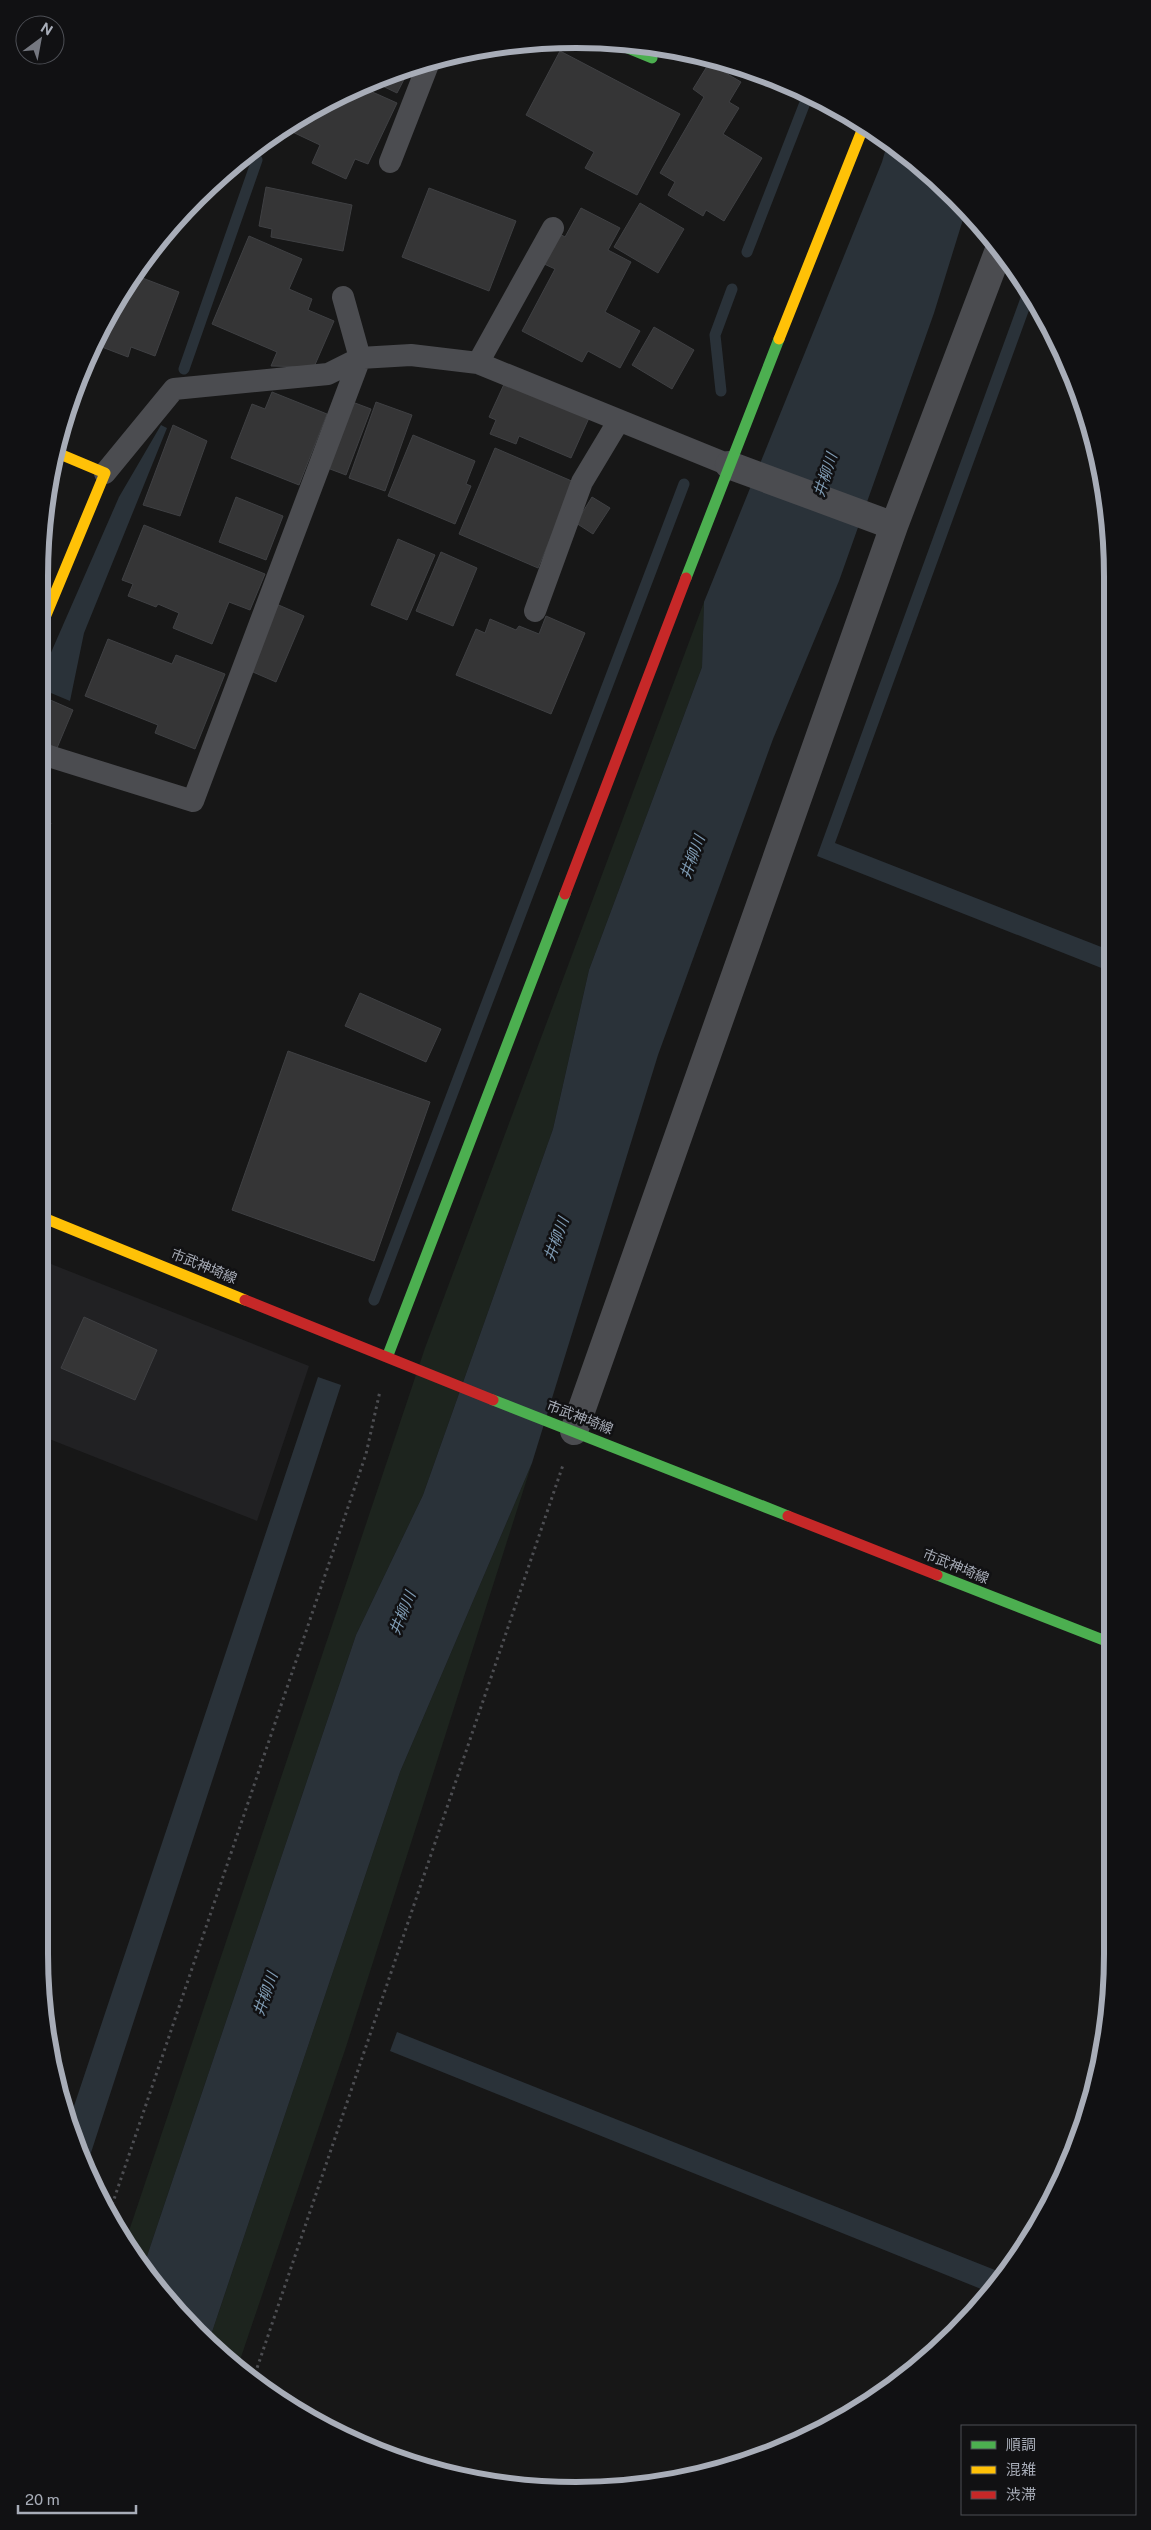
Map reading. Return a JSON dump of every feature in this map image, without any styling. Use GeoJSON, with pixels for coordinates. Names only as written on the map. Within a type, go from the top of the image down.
{"type":"FeatureCollection","features":[{"type":"Feature","properties":{"kind":"street"},"geometry":{"type":"LineString","coordinates":[[636,51],[652,58]]}},
{"type":"Feature","properties":{"kind":"street"},"geometry":{"type":"LineString","coordinates":[[388,1355],[730,465],[861,133]]}},
{"type":"Feature","properties":{"kind":"street"},"geometry":{"type":"LineString","coordinates":[[568,1429],[894,526],[996,257]]}},
{"type":"Feature","properties":{"kind":"street"},"geometry":{"type":"LineString","coordinates":[[48,610],[105,473],[62,455]]}},
{"type":"Feature","properties":{"kind":"street"},"geometry":{"type":"LineString","coordinates":[[730,465],[894,526]]}},
{"type":"Feature","properties":{"kind":"street","name":"市武神埼線"},"geometry":{"type":"LineString","coordinates":[[48,1220],[568,1429],[1104,1640]]}},
{"type":"Feature","properties":{"kind":"lane"},"geometry":{"type":"LineString","coordinates":[[390,162],[426,69]]}},
{"type":"Feature","properties":{"kind":"lane"},"geometry":{"type":"LineString","coordinates":[[478,363],[553,228]]}},
{"type":"Feature","properties":{"kind":"lane"},"geometry":{"type":"LineString","coordinates":[[48,756],[193,801],[360,358],[343,297]]}},
{"type":"Feature","properties":{"kind":"lane"},"geometry":{"type":"LineString","coordinates":[[105,473],[174,389],[328,374],[360,358],[410,355],[478,363],[618,422],[730,465]]}},
{"type":"Feature","properties":{"kind":"lane"},"geometry":{"type":"LineString","coordinates":[[535,610],[582,482],[618,422]]}},
{"type":"Feature","properties":{"kind":"path"},"geometry":{"type":"LineString","coordinates":[[112,2206],[366,1454],[388,1355]]}},
{"type":"Feature","properties":{"kind":"path"},"geometry":{"type":"LineString","coordinates":[[255,2374],[568,1429]]}},
{"type":"Feature","properties":{"kind":"shaded area"},"geometry":{"type":"Polygon","coordinates":[[[704,602],[702,667],[589,970],[553,1129],[423,1495],[356,1635],[145,2261],[128,2234],[425,1348],[704,602]]]}},
{"type":"Feature","properties":{"kind":"shaded area"},"geometry":{"type":"Polygon","coordinates":[[[48,1263],[309,1366],[257,1521],[48,1439],[48,1263]]]}},
{"type":"Feature","properties":{"kind":"shaded area"},"geometry":{"type":"Polygon","coordinates":[[[532,1463],[346,2047],[240,2361],[211,2336],[400,1772],[532,1463]]]}},
{"type":"Feature","properties":{"kind":"water","name":"井柳川"},"geometry":{"type":"Polygon","coordinates":[[[886,149],[924,179],[964,218],[934,313],[839,581],[773,739],[658,1055],[532,1463],[400,1772],[211,2336],[179,2303],[145,2261],[356,1635],[423,1495],[553,1129],[589,970],[702,667],[704,602],[886,149]]]}},
{"type":"Feature","properties":{"kind":"water"},"geometry":{"type":"Polygon","coordinates":[[[1022,294],[1030,307],[835,843],[1104,948],[1104,969],[817,856],[1022,294]]]}},
{"type":"Feature","properties":{"kind":"water"},"geometry":{"type":"Polygon","coordinates":[[[161,425],[167,428],[84,633],[70,701],[48,692],[48,659],[119,497],[161,425]]]}},
{"type":"Feature","properties":{"kind":"water"},"geometry":{"type":"Polygon","coordinates":[[[318,1377],[341,1385],[89,2159],[72,2112],[318,1377]]]}},
{"type":"Feature","properties":{"kind":"water"},"geometry":{"type":"Polygon","coordinates":[[[397,2032],[998,2271],[983,2290],[390,2051],[397,2032]]]}},
{"type":"Feature","properties":{"kind":"building"},"geometry":{"type":"Polygon","coordinates":[[[560,51],[680,114],[637,195],[585,168],[594,152],[526,115],[560,51]]]}},
{"type":"Feature","properties":{"kind":"building"},"geometry":{"type":"Polygon","coordinates":[[[708,64],[741,82],[729,102],[739,108],[723,134],[762,158],[724,221],[706,210],[703,216],[668,195],[675,182],[660,173],[704,97],[693,89],[708,64]]]}},
{"type":"Feature","properties":{"kind":"building"},"geometry":{"type":"Polygon","coordinates":[[[406,76],[397,93],[381,85],[406,76]]]}},
{"type":"Feature","properties":{"kind":"building"},"geometry":{"type":"Polygon","coordinates":[[[368,90],[397,103],[368,164],[355,159],[346,179],[312,163],[320,145],[290,131],[342,102],[368,90]]]}},
{"type":"Feature","properties":{"kind":"building"},"geometry":{"type":"Polygon","coordinates":[[[266,187],[352,205],[343,251],[271,237],[272,229],[259,226],[266,187]]]}},
{"type":"Feature","properties":{"kind":"building"},"geometry":{"type":"Polygon","coordinates":[[[429,188],[516,221],[489,291],[402,257],[429,188]]]}},
{"type":"Feature","properties":{"kind":"building"},"geometry":{"type":"Polygon","coordinates":[[[640,203],[684,229],[658,273],[614,247],[640,203]]]}},
{"type":"Feature","properties":{"kind":"building"},"geometry":{"type":"Polygon","coordinates":[[[581,208],[620,228],[608,250],[631,262],[605,312],[640,331],[620,368],[588,351],[582,362],[522,331],[555,269],[542,263],[558,233],[565,237],[581,208]]]}},
{"type":"Feature","properties":{"kind":"building"},"geometry":{"type":"Polygon","coordinates":[[[249,236],[302,259],[289,289],[312,299],[308,310],[334,321],[314,367],[271,366],[277,352],[212,324],[249,236]]]}},
{"type":"Feature","properties":{"kind":"building"},"geometry":{"type":"Polygon","coordinates":[[[140,277],[179,292],[155,356],[131,347],[128,357],[100,346],[118,311],[140,277]]]}},
{"type":"Feature","properties":{"kind":"building"},"geometry":{"type":"Polygon","coordinates":[[[654,327],[694,350],[672,389],[632,365],[654,327]]]}},
{"type":"Feature","properties":{"kind":"building"},"geometry":{"type":"Polygon","coordinates":[[[505,382],[589,418],[571,458],[519,436],[516,444],[490,434],[496,420],[489,417],[505,382]]]}},
{"type":"Feature","properties":{"kind":"building"},"geometry":{"type":"Polygon","coordinates":[[[272,392],[327,414],[299,485],[231,458],[252,404],[265,409],[272,392]]]}},
{"type":"Feature","properties":{"kind":"building"},"geometry":{"type":"Polygon","coordinates":[[[347,400],[371,409],[346,475],[322,466],[347,400]]]}},
{"type":"Feature","properties":{"kind":"building"},"geometry":{"type":"Polygon","coordinates":[[[376,402],[412,415],[385,491],[349,478],[376,402]]]}},
{"type":"Feature","properties":{"kind":"building"},"geometry":{"type":"Polygon","coordinates":[[[173,425],[207,441],[180,516],[143,505],[173,425]]]}},
{"type":"Feature","properties":{"kind":"building"},"geometry":{"type":"Polygon","coordinates":[[[413,435],[475,461],[466,484],[471,486],[455,524],[388,496],[413,435]]]}},
{"type":"Feature","properties":{"kind":"building"},"geometry":{"type":"Polygon","coordinates":[[[495,448],[574,482],[538,568],[459,534],[495,448]]]}},
{"type":"Feature","properties":{"kind":"building"},"geometry":{"type":"Polygon","coordinates":[[[236,497],[283,516],[266,560],[219,542],[236,497]]]}},
{"type":"Feature","properties":{"kind":"building"},"geometry":{"type":"Polygon","coordinates":[[[592,497],[610,508],[593,534],[576,523],[592,497]]]}},
{"type":"Feature","properties":{"kind":"building"},"geometry":{"type":"Polygon","coordinates":[[[144,525],[265,574],[250,610],[229,602],[212,644],[173,628],[179,613],[158,604],[156,607],[128,596],[133,584],[122,580],[144,525]]]}},
{"type":"Feature","properties":{"kind":"building"},"geometry":{"type":"Polygon","coordinates":[[[398,539],[435,555],[407,620],[371,605],[398,539]]]}},
{"type":"Feature","properties":{"kind":"building"},"geometry":{"type":"Polygon","coordinates":[[[441,552],[477,568],[453,626],[416,611],[441,552]]]}},
{"type":"Feature","properties":{"kind":"building"},"geometry":{"type":"Polygon","coordinates":[[[274,603],[304,616],[276,682],[246,669],[274,603]]]}},
{"type":"Feature","properties":{"kind":"building"},"geometry":{"type":"Polygon","coordinates":[[[546,616],[585,633],[551,714],[456,675],[476,629],[485,633],[490,619],[516,630],[519,626],[539,634],[546,616]]]}},
{"type":"Feature","properties":{"kind":"building"},"geometry":{"type":"Polygon","coordinates":[[[108,639],[172,664],[176,655],[225,674],[195,749],[155,733],[158,725],[85,696],[108,639]]]}},
{"type":"Feature","properties":{"kind":"building"},"geometry":{"type":"Polygon","coordinates":[[[48,699],[73,710],[57,748],[48,744],[48,699]]]}},
{"type":"Feature","properties":{"kind":"building"},"geometry":{"type":"Polygon","coordinates":[[[360,993],[441,1029],[426,1062],[345,1026],[360,993]]]}},
{"type":"Feature","properties":{"kind":"building"},"geometry":{"type":"Polygon","coordinates":[[[288,1051],[430,1102],[374,1261],[232,1210],[288,1051]]]}},
{"type":"Feature","properties":{"kind":"building"},"geometry":{"type":"Polygon","coordinates":[[[84,1317],[157,1350],[135,1400],[61,1368],[84,1317]]]}},
{"type":"Feature","properties":{"kind":"waterway"},"geometry":{"type":"LineString","coordinates":[[747,252],[806,101]]}},
{"type":"Feature","properties":{"kind":"waterway"},"geometry":{"type":"LineString","coordinates":[[184,369],[257,160]]}},
{"type":"Feature","properties":{"kind":"waterway"},"geometry":{"type":"LineString","coordinates":[[721,391],[715,335],[732,289]]}},
{"type":"Feature","properties":{"kind":"waterway"},"geometry":{"type":"LineString","coordinates":[[374,1300],[684,484]]}},
{"type":"Feature","properties":{"kind":"traffic: fast"},"geometry":{"type":"LineString","coordinates":[[636,51],[652,58]]}},
{"type":"Feature","properties":{"kind":"traffic: fast"},"geometry":{"type":"LineString","coordinates":[[686,578],[779,339]]}},
{"type":"Feature","properties":{"kind":"traffic: fast"},"geometry":{"type":"LineString","coordinates":[[388,1355],[565,894]]}},
{"type":"Feature","properties":{"kind":"traffic: fast"},"geometry":{"type":"LineString","coordinates":[[493,1400],[788,1516]]}},
{"type":"Feature","properties":{"kind":"traffic: fast"},"geometry":{"type":"LineString","coordinates":[[937,1575],[1104,1640]]}},
{"type":"Feature","properties":{"kind":"traffic: slow"},"geometry":{"type":"LineString","coordinates":[[779,339],[861,133]]}},
{"type":"Feature","properties":{"kind":"traffic: slow"},"geometry":{"type":"LineString","coordinates":[[48,610],[105,473],[62,455]]}},
{"type":"Feature","properties":{"kind":"traffic: slow"},"geometry":{"type":"LineString","coordinates":[[48,1220],[245,1300]]}},
{"type":"Feature","properties":{"kind":"traffic: jam"},"geometry":{"type":"LineString","coordinates":[[565,894],[686,578]]}},
{"type":"Feature","properties":{"kind":"traffic: jam"},"geometry":{"type":"LineString","coordinates":[[245,1300],[493,1400]]}},
{"type":"Feature","properties":{"kind":"traffic: jam"},"geometry":{"type":"LineString","coordinates":[[788,1516],[937,1575]]}}]}
